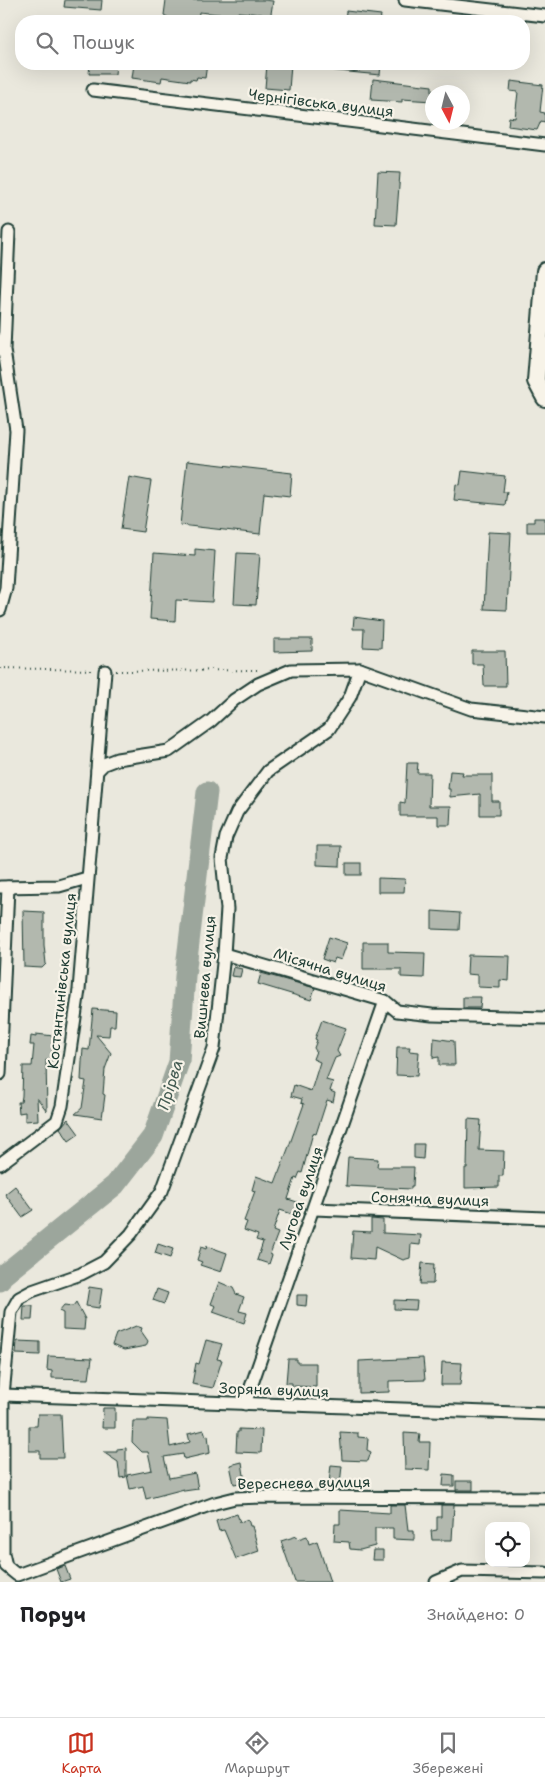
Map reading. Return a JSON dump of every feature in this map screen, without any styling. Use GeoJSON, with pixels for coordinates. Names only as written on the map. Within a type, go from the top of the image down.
{"type":"FeatureCollection","features":[{"type":"Feature","properties":{"kind":"street"},"geometry":{"type":"LineString","coordinates":[[405,0],[545,16]]}},
{"type":"Feature","properties":{"kind":"street","name":"Чернігівська вулиця"},"geometry":{"type":"LineString","coordinates":[[93,90],[545,145]]}},
{"type":"Feature","properties":{"kind":"street"},"geometry":{"type":"LineString","coordinates":[[0,610],[6,588],[16,430],[4,350],[9,232]]}},
{"type":"Feature","properties":{"kind":"street"},"geometry":{"type":"LineString","coordinates":[[545,271],[536,381],[545,398]]}},
{"type":"Feature","properties":{"kind":"street"},"geometry":{"type":"LineString","coordinates":[[97,771],[104,764],[118,759],[169,751],[211,721],[234,700],[258,684],[291,670],[360,669],[471,709],[545,717]]}},
{"type":"Feature","properties":{"kind":"street","name":"Вишнева вулиця"},"geometry":{"type":"LineString","coordinates":[[17,1575],[6,1566],[3,1553],[3,1395],[11,1312],[19,1298],[32,1291],[81,1274],[104,1262],[131,1234],[162,1191],[214,1048],[227,909],[222,858],[226,837],[237,812],[268,771],[330,728],[350,697],[360,669]]}},
{"type":"Feature","properties":{"kind":"street","name":"Костянтинівська вулиця"},"geometry":{"type":"LineString","coordinates":[[0,1164],[57,1121],[62,1106],[79,990],[105,671]]}},
{"type":"Feature","properties":{"kind":"street"},"geometry":{"type":"LineString","coordinates":[[0,1074],[4,887],[59,886],[87,878]]}},
{"type":"Feature","properties":{"kind":"street","name":"Місячна вулиця"},"geometry":{"type":"LineString","coordinates":[[224,954],[385,1001],[397,1011],[432,1015],[545,1018]]}},
{"type":"Feature","properties":{"kind":"street","name":"Лугова вулиця"},"geometry":{"type":"LineString","coordinates":[[244,1404],[314,1209],[385,1001]]}},
{"type":"Feature","properties":{"kind":"street","name":"Сонячна вулиця"},"geometry":{"type":"LineString","coordinates":[[314,1209],[545,1218]]}},
{"type":"Feature","properties":{"kind":"street","name":"Зоряна вулиця"},"geometry":{"type":"LineString","coordinates":[[3,1395],[545,1414]]}},
{"type":"Feature","properties":{"kind":"street","name":"Вереснева вулиця"},"geometry":{"type":"LineString","coordinates":[[17,1575],[216,1503],[235,1498],[545,1498]]}},
{"type":"Feature","properties":{"kind":"street"},"geometry":{"type":"LineString","coordinates":[[436,1582],[462,1571],[545,1573]]}},
{"type":"Feature","properties":{"kind":"path"},"geometry":{"type":"LineString","coordinates":[[0,668],[105,671],[262,670]]}},
{"type":"Feature","properties":{"kind":"building"},"geometry":{"type":"Polygon","coordinates":[[[65,0],[102,0],[101,10],[64,7],[65,0]]]}},
{"type":"Feature","properties":{"kind":"building"},"geometry":{"type":"Polygon","coordinates":[[[166,0],[273,1],[271,15],[238,12],[238,15],[228,15],[199,12],[199,15],[164,15],[166,0]]]}},
{"type":"Feature","properties":{"kind":"building"},"geometry":{"type":"Polygon","coordinates":[[[346,11],[381,15],[346,15],[346,11]]]}},
{"type":"Feature","properties":{"kind":"building"},"geometry":{"type":"Polygon","coordinates":[[[89,70],[115,70],[115,74],[89,74],[89,70]]]}},
{"type":"Feature","properties":{"kind":"building"},"geometry":{"type":"Polygon","coordinates":[[[133,70],[206,70],[205,78],[197,77],[196,80],[190,79],[190,81],[162,77],[161,82],[132,78],[133,70]]]}},
{"type":"Feature","properties":{"kind":"building"},"geometry":{"type":"Polygon","coordinates":[[[266,70],[291,70],[289,90],[265,88],[266,70]]]}},
{"type":"Feature","properties":{"kind":"building"},"geometry":{"type":"Polygon","coordinates":[[[328,70],[380,70],[380,75],[328,70]]]}},
{"type":"Feature","properties":{"kind":"building"},"geometry":{"type":"Polygon","coordinates":[[[373,79],[425,85],[425,101],[402,99],[402,102],[371,100],[373,79]]]}},
{"type":"Feature","properties":{"kind":"building"},"geometry":{"type":"Polygon","coordinates":[[[511,81],[543,85],[540,112],[545,113],[545,122],[541,121],[537,130],[508,126],[509,117],[515,118],[518,92],[510,91],[511,81]]]}},
{"type":"Feature","properties":{"kind":"building"},"geometry":{"type":"Polygon","coordinates":[[[378,172],[400,173],[396,225],[375,224],[378,172]]]}},
{"type":"Feature","properties":{"kind":"building"},"geometry":{"type":"Polygon","coordinates":[[[187,461],[292,473],[290,496],[264,493],[260,534],[180,525],[187,461]]]}},
{"type":"Feature","properties":{"kind":"building"},"geometry":{"type":"Polygon","coordinates":[[[462,471],[505,476],[503,492],[507,492],[505,505],[454,500],[456,484],[460,485],[462,471]]]}},
{"type":"Feature","properties":{"kind":"building"},"geometry":{"type":"Polygon","coordinates":[[[129,477],[151,481],[143,532],[121,529],[129,477]]]}},
{"type":"Feature","properties":{"kind":"building"},"geometry":{"type":"Polygon","coordinates":[[[534,518],[545,518],[545,532],[527,532],[527,522],[534,522],[534,518]]]}},
{"type":"Feature","properties":{"kind":"building"},"geometry":{"type":"Polygon","coordinates":[[[488,532],[511,533],[507,610],[484,609],[488,532]]]}},
{"type":"Feature","properties":{"kind":"building"},"geometry":{"type":"Polygon","coordinates":[[[195,549],[215,551],[212,602],[176,600],[175,621],[150,619],[154,553],[195,556],[195,549]]]}},
{"type":"Feature","properties":{"kind":"building"},"geometry":{"type":"Polygon","coordinates":[[[237,553],[260,554],[256,605],[234,604],[237,553]]]}},
{"type":"Feature","properties":{"kind":"building"},"geometry":{"type":"Polygon","coordinates":[[[354,617],[382,621],[381,648],[363,647],[364,629],[353,629],[354,617]]]}},
{"type":"Feature","properties":{"kind":"building"},"geometry":{"type":"Polygon","coordinates":[[[274,639],[312,639],[312,651],[274,652],[274,639]]]}},
{"type":"Feature","properties":{"kind":"building"},"geometry":{"type":"Polygon","coordinates":[[[472,651],[505,651],[506,686],[484,686],[483,664],[472,664],[472,651]]]}},
{"type":"Feature","properties":{"kind":"building"},"geometry":{"type":"Polygon","coordinates":[[[407,763],[418,763],[417,773],[430,773],[429,806],[451,806],[450,825],[438,825],[438,816],[400,816],[400,802],[405,803],[407,763]]]}},
{"type":"Feature","properties":{"kind":"building"},"geometry":{"type":"Polygon","coordinates":[[[450,771],[463,772],[462,775],[492,775],[492,801],[499,801],[499,815],[480,815],[480,794],[450,797],[450,789],[448,789],[450,771]]]}},
{"type":"Feature","properties":{"kind":"building"},"geometry":{"type":"Polygon","coordinates":[[[317,846],[341,846],[340,866],[317,865],[317,846]]]}},
{"type":"Feature","properties":{"kind":"building"},"geometry":{"type":"Polygon","coordinates":[[[346,863],[361,863],[361,875],[346,875],[346,863]]]}},
{"type":"Feature","properties":{"kind":"building"},"geometry":{"type":"Polygon","coordinates":[[[378,878],[405,879],[404,892],[378,892],[378,878]]]}},
{"type":"Feature","properties":{"kind":"building"},"geometry":{"type":"Polygon","coordinates":[[[23,911],[44,912],[46,964],[42,968],[24,967],[23,911]]]}},
{"type":"Feature","properties":{"kind":"building"},"geometry":{"type":"Polygon","coordinates":[[[432,911],[460,913],[459,930],[432,929],[432,911]]]}},
{"type":"Feature","properties":{"kind":"building"},"geometry":{"type":"Polygon","coordinates":[[[329,937],[347,943],[341,960],[335,958],[333,963],[322,959],[329,937]]]}},
{"type":"Feature","properties":{"kind":"building"},"geometry":{"type":"Polygon","coordinates":[[[363,942],[388,942],[388,952],[425,953],[424,978],[401,977],[401,969],[363,969],[363,942]]]}},
{"type":"Feature","properties":{"kind":"building"},"geometry":{"type":"Polygon","coordinates":[[[468,955],[510,956],[509,981],[500,980],[500,988],[478,987],[478,975],[467,974],[468,955]]]}},
{"type":"Feature","properties":{"kind":"building"},"geometry":{"type":"Polygon","coordinates":[[[233,967],[242,969],[240,977],[231,976],[233,967]]]}},
{"type":"Feature","properties":{"kind":"building"},"geometry":{"type":"Polygon","coordinates":[[[261,973],[315,988],[311,1000],[258,984],[261,973]]]}},
{"type":"Feature","properties":{"kind":"building"},"geometry":{"type":"Polygon","coordinates":[[[463,997],[481,997],[480,1008],[463,1008],[463,997]]]}},
{"type":"Feature","properties":{"kind":"building"},"geometry":{"type":"Polygon","coordinates":[[[93,1009],[116,1011],[115,1026],[110,1026],[109,1036],[96,1035],[111,1053],[105,1069],[103,1094],[105,1095],[102,1118],[75,1114],[82,1108],[86,1081],[81,1080],[83,1049],[89,1050],[93,1009]]]}},
{"type":"Feature","properties":{"kind":"building"},"geometry":{"type":"Polygon","coordinates":[[[322,1020],[346,1028],[337,1051],[340,1056],[335,1058],[326,1080],[333,1082],[330,1091],[335,1093],[333,1102],[327,1100],[316,1134],[313,1133],[302,1173],[300,1172],[297,1179],[295,1178],[288,1199],[303,1204],[298,1216],[280,1210],[273,1231],[278,1233],[270,1254],[272,1255],[269,1264],[257,1260],[263,1242],[256,1240],[258,1235],[244,1230],[247,1222],[244,1221],[255,1191],[252,1190],[256,1176],[275,1183],[288,1149],[304,1104],[301,1103],[302,1099],[291,1096],[294,1085],[311,1091],[320,1062],[313,1059],[316,1051],[314,1048],[317,1040],[315,1039],[322,1020]]]}},
{"type":"Feature","properties":{"kind":"building"},"geometry":{"type":"Polygon","coordinates":[[[36,1034],[54,1036],[52,1061],[46,1060],[47,1111],[37,1098],[38,1120],[25,1121],[25,1112],[19,1113],[18,1102],[21,1102],[22,1096],[23,1066],[32,1066],[34,1045],[30,1045],[31,1036],[36,1037],[36,1034]]]}},
{"type":"Feature","properties":{"kind":"building"},"geometry":{"type":"Polygon","coordinates":[[[434,1038],[454,1041],[455,1065],[439,1065],[439,1057],[433,1058],[434,1038]]]}},
{"type":"Feature","properties":{"kind":"building"},"geometry":{"type":"Polygon","coordinates":[[[397,1047],[410,1047],[409,1051],[419,1052],[417,1076],[396,1075],[397,1047]]]}},
{"type":"Feature","properties":{"kind":"building"},"geometry":{"type":"Polygon","coordinates":[[[68,1119],[79,1134],[69,1141],[60,1128],[68,1119]]]}},
{"type":"Feature","properties":{"kind":"building"},"geometry":{"type":"Polygon","coordinates":[[[468,1119],[481,1120],[479,1150],[504,1151],[503,1176],[499,1176],[499,1187],[465,1188],[468,1119]]]}},
{"type":"Feature","properties":{"kind":"building"},"geometry":{"type":"Polygon","coordinates":[[[414,1144],[424,1144],[423,1159],[414,1158],[414,1144]]]}},
{"type":"Feature","properties":{"kind":"building"},"geometry":{"type":"Polygon","coordinates":[[[348,1157],[378,1159],[377,1167],[414,1167],[413,1186],[411,1186],[411,1189],[346,1186],[348,1157]]]}},
{"type":"Feature","properties":{"kind":"building"},"geometry":{"type":"Polygon","coordinates":[[[15,1186],[33,1210],[22,1217],[5,1194],[15,1186]]]}},
{"type":"Feature","properties":{"kind":"building"},"geometry":{"type":"Polygon","coordinates":[[[371,1219],[383,1220],[383,1233],[421,1235],[420,1245],[411,1244],[410,1258],[403,1260],[375,1247],[374,1260],[351,1258],[353,1231],[371,1232],[371,1219]]]}},
{"type":"Feature","properties":{"kind":"building"},"geometry":{"type":"Polygon","coordinates":[[[158,1244],[173,1249],[170,1258],[155,1253],[158,1244]]]}},
{"type":"Feature","properties":{"kind":"building"},"geometry":{"type":"Polygon","coordinates":[[[207,1246],[227,1253],[221,1272],[200,1265],[202,1262],[197,1260],[201,1247],[206,1249],[207,1246]]]}},
{"type":"Feature","properties":{"kind":"building"},"geometry":{"type":"Polygon","coordinates":[[[422,1263],[434,1264],[433,1284],[420,1284],[422,1263]]]}},
{"type":"Feature","properties":{"kind":"building"},"geometry":{"type":"Polygon","coordinates":[[[219,1282],[233,1288],[236,1294],[244,1297],[239,1311],[247,1313],[244,1323],[213,1312],[216,1306],[211,1304],[219,1282]]]}},
{"type":"Feature","properties":{"kind":"building"},"geometry":{"type":"Polygon","coordinates":[[[89,1287],[102,1289],[99,1308],[86,1306],[89,1287]]]}},
{"type":"Feature","properties":{"kind":"building"},"geometry":{"type":"Polygon","coordinates":[[[157,1289],[168,1293],[164,1304],[153,1300],[157,1289]]]}},
{"type":"Feature","properties":{"kind":"building"},"geometry":{"type":"Polygon","coordinates":[[[297,1295],[307,1295],[306,1306],[297,1305],[297,1295]]]}},
{"type":"Feature","properties":{"kind":"building"},"geometry":{"type":"Polygon","coordinates":[[[394,1300],[417,1301],[416,1310],[394,1309],[394,1300]]]}},
{"type":"Feature","properties":{"kind":"building"},"geometry":{"type":"Polygon","coordinates":[[[76,1302],[85,1319],[84,1330],[63,1329],[63,1313],[59,1311],[64,1305],[73,1306],[76,1302]]]}},
{"type":"Feature","properties":{"kind":"building"},"geometry":{"type":"Polygon","coordinates":[[[24,1306],[33,1306],[32,1320],[23,1320],[24,1306]]]}},
{"type":"Feature","properties":{"kind":"building"},"geometry":{"type":"Polygon","coordinates":[[[136,1326],[142,1328],[141,1331],[148,1341],[146,1346],[124,1350],[112,1345],[116,1334],[136,1326]]]}},
{"type":"Feature","properties":{"kind":"building"},"geometry":{"type":"Polygon","coordinates":[[[206,1340],[222,1344],[217,1359],[222,1360],[213,1388],[192,1384],[196,1363],[199,1364],[206,1340]]]}},
{"type":"Feature","properties":{"kind":"building"},"geometry":{"type":"Polygon","coordinates":[[[17,1341],[40,1342],[40,1355],[16,1354],[17,1341]]]}},
{"type":"Feature","properties":{"kind":"building"},"geometry":{"type":"Polygon","coordinates":[[[48,1356],[92,1358],[89,1379],[52,1378],[52,1371],[47,1370],[48,1356]]]}},
{"type":"Feature","properties":{"kind":"building"},"geometry":{"type":"Polygon","coordinates":[[[423,1358],[425,1380],[389,1381],[389,1392],[359,1393],[359,1361],[423,1358]]]}},
{"type":"Feature","properties":{"kind":"building"},"geometry":{"type":"Polygon","coordinates":[[[288,1359],[297,1359],[297,1363],[316,1363],[316,1387],[292,1386],[292,1383],[286,1383],[288,1359]]]}},
{"type":"Feature","properties":{"kind":"building"},"geometry":{"type":"Polygon","coordinates":[[[442,1362],[462,1363],[460,1385],[441,1385],[442,1362]]]}},
{"type":"Feature","properties":{"kind":"building"},"geometry":{"type":"Polygon","coordinates":[[[103,1408],[115,1408],[115,1428],[102,1428],[103,1408]]]}},
{"type":"Feature","properties":{"kind":"building"},"geometry":{"type":"Polygon","coordinates":[[[38,1414],[61,1414],[63,1458],[40,1458],[40,1451],[29,1451],[29,1426],[37,1426],[38,1414]]]}},
{"type":"Feature","properties":{"kind":"building"},"geometry":{"type":"Polygon","coordinates":[[[148,1419],[167,1420],[170,1447],[190,1442],[188,1434],[204,1430],[206,1436],[208,1435],[210,1453],[184,1459],[183,1454],[164,1457],[169,1478],[195,1473],[198,1489],[184,1491],[184,1489],[146,1499],[143,1486],[130,1489],[127,1475],[152,1470],[148,1452],[142,1452],[132,1442],[133,1421],[148,1421],[148,1419]]]}},
{"type":"Feature","properties":{"kind":"building"},"geometry":{"type":"Polygon","coordinates":[[[239,1429],[262,1430],[261,1453],[236,1452],[237,1432],[239,1432],[239,1429]]]}},
{"type":"Feature","properties":{"kind":"building"},"geometry":{"type":"Polygon","coordinates":[[[340,1432],[358,1433],[358,1437],[368,1438],[367,1450],[371,1452],[368,1461],[342,1460],[340,1432]]]}},
{"type":"Feature","properties":{"kind":"building"},"geometry":{"type":"Polygon","coordinates":[[[404,1433],[420,1434],[419,1442],[430,1442],[429,1470],[405,1469],[404,1433]]]}},
{"type":"Feature","properties":{"kind":"building"},"geometry":{"type":"Polygon","coordinates":[[[126,1448],[126,1477],[120,1478],[118,1462],[103,1452],[117,1452],[117,1449],[126,1448]]]}},
{"type":"Feature","properties":{"kind":"building"},"geometry":{"type":"Polygon","coordinates":[[[242,1462],[245,1482],[234,1484],[230,1465],[242,1462]]]}},
{"type":"Feature","properties":{"kind":"building"},"geometry":{"type":"Polygon","coordinates":[[[331,1465],[342,1466],[340,1484],[329,1483],[331,1465]]]}},
{"type":"Feature","properties":{"kind":"building"},"geometry":{"type":"Polygon","coordinates":[[[444,1474],[454,1475],[454,1486],[443,1486],[444,1474]]]}},
{"type":"Feature","properties":{"kind":"building"},"geometry":{"type":"Polygon","coordinates":[[[456,1481],[473,1481],[473,1490],[456,1490],[456,1481]]]}},
{"type":"Feature","properties":{"kind":"building"},"geometry":{"type":"Polygon","coordinates":[[[390,1505],[405,1505],[408,1530],[414,1530],[414,1540],[393,1539],[393,1528],[375,1528],[375,1546],[360,1550],[350,1549],[349,1542],[334,1541],[335,1524],[340,1524],[340,1510],[390,1513],[390,1505]]]}},
{"type":"Feature","properties":{"kind":"building"},"geometry":{"type":"Polygon","coordinates":[[[441,1505],[454,1505],[452,1540],[432,1540],[431,1531],[437,1530],[437,1517],[441,1517],[441,1505]]]}},
{"type":"Feature","properties":{"kind":"building"},"geometry":{"type":"Polygon","coordinates":[[[237,1514],[240,1522],[248,1519],[250,1526],[252,1526],[259,1551],[236,1559],[224,1530],[219,1531],[216,1521],[237,1514]]]}},
{"type":"Feature","properties":{"kind":"building"},"geometry":{"type":"Polygon","coordinates":[[[297,1536],[298,1539],[307,1536],[309,1544],[317,1541],[330,1582],[295,1582],[281,1541],[297,1536]]]}},
{"type":"Feature","properties":{"kind":"building"},"geometry":{"type":"Polygon","coordinates":[[[373,1550],[383,1550],[383,1560],[372,1560],[373,1550]]]}},
{"type":"Feature","properties":{"kind":"building"},"geometry":{"type":"Polygon","coordinates":[[[65,1566],[70,1579],[61,1582],[56,1569],[65,1566]]]}},
{"type":"Feature","properties":{"kind":"waterway","name":"Прірва"},"geometry":{"type":"LineString","coordinates":[[0,1281],[1,1277],[115,1185],[153,1136],[179,1062],[185,976],[207,792]]}}]}
